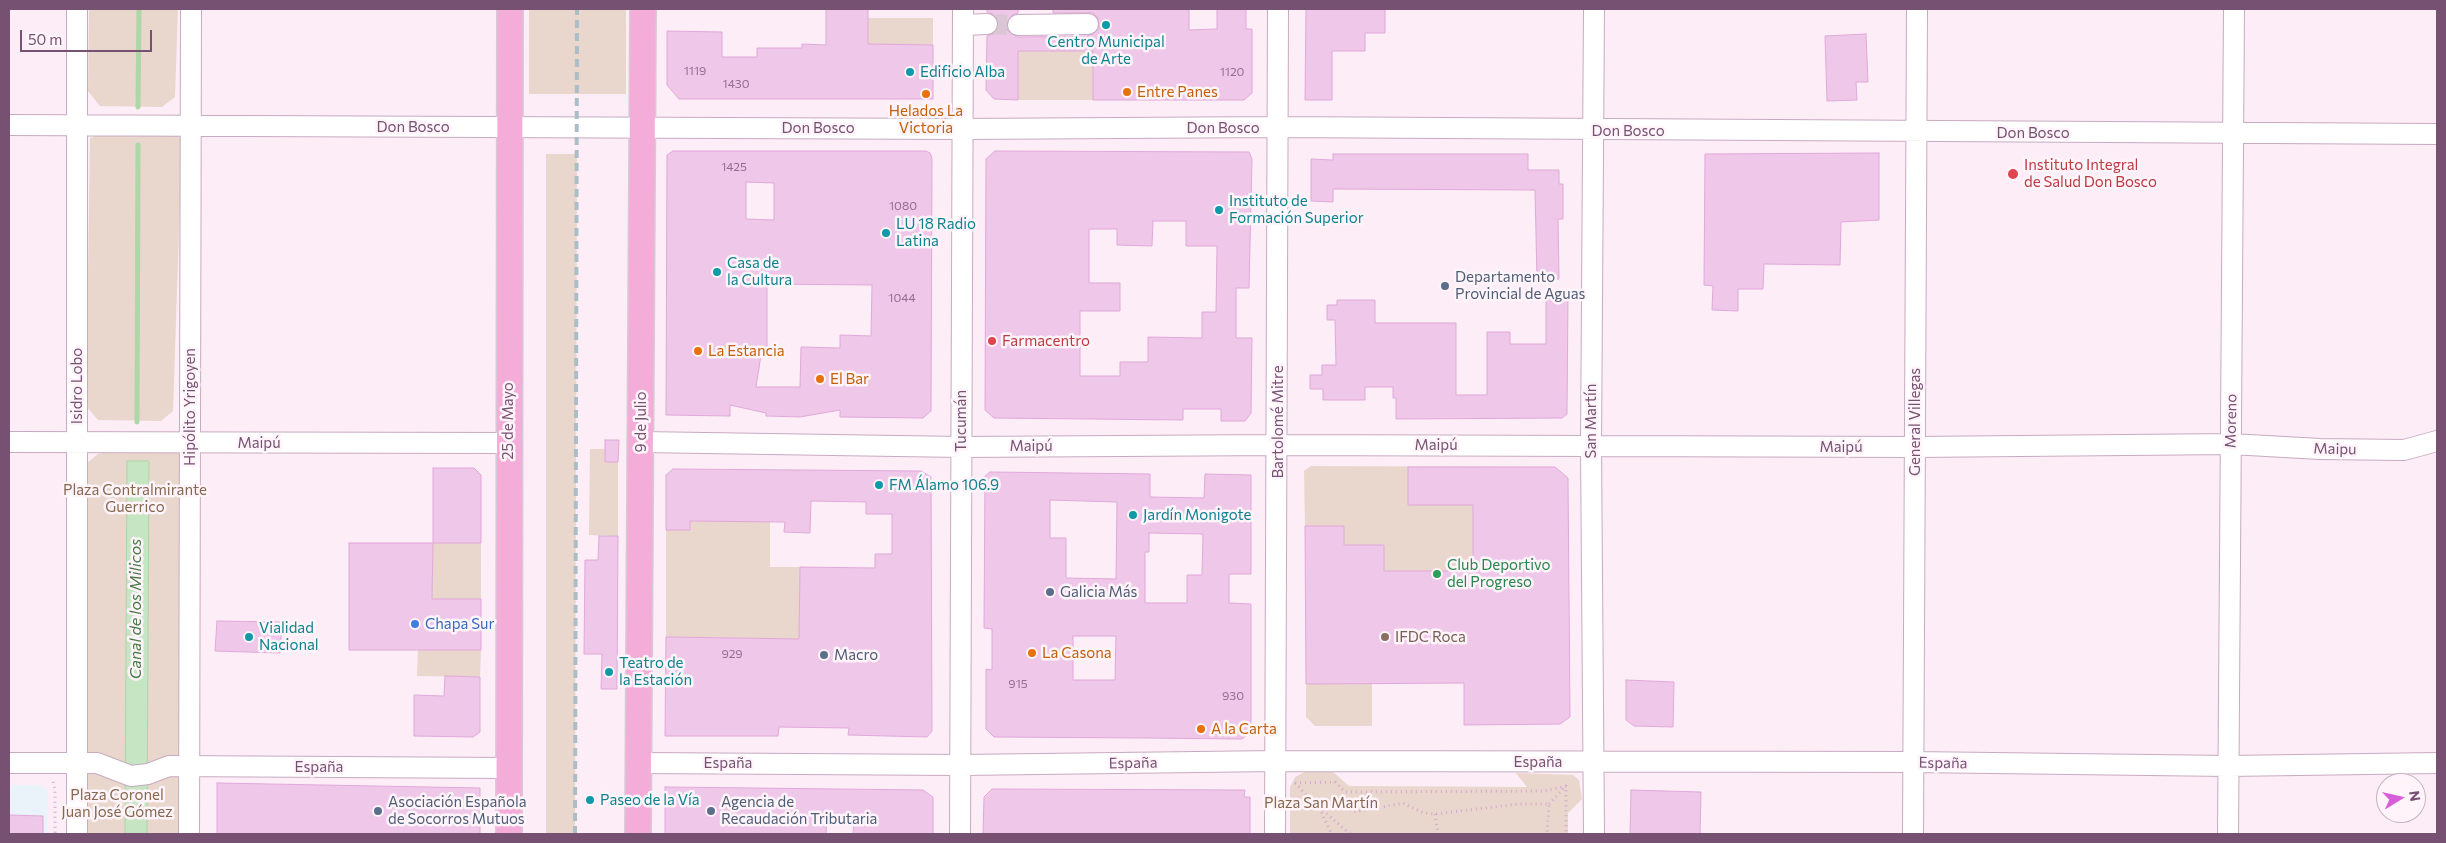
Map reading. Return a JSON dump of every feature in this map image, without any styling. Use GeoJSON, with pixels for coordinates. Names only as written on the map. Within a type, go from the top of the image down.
{"type":"FeatureCollection","features":[{"type":"Feature","properties":{"kind":"main road","name":"25 de Mayo"},"geometry":{"type":"LineString","coordinates":[[509,834],[510,9]]}},
{"type":"Feature","properties":{"kind":"main road","name":"9 de Julio"},"geometry":{"type":"LineString","coordinates":[[638,834],[643,9]]}},
{"type":"Feature","properties":{"kind":"street","name":"Isidro Lobo"},"geometry":{"type":"LineString","coordinates":[[77,9],[77,834]]}},
{"type":"Feature","properties":{"kind":"street","name":"Hipólito Yrigoyen"},"geometry":{"type":"LineString","coordinates":[[189,834],[191,9]]}},
{"type":"Feature","properties":{"kind":"street","name":"Bartolomé Mitre"},"geometry":{"type":"LineString","coordinates":[[1276,834],[1278,9]]}},
{"type":"Feature","properties":{"kind":"street","name":"San Martín"},"geometry":{"type":"LineString","coordinates":[[1594,9],[1591,446],[1594,834]]}},
{"type":"Feature","properties":{"kind":"street","name":"General Villegas"},"geometry":{"type":"LineString","coordinates":[[1913,834],[1917,9]]}},
{"type":"Feature","properties":{"kind":"street","name":"Moreno"},"geometry":{"type":"LineString","coordinates":[[2228,834],[2234,9]]}},
{"type":"Feature","properties":{"kind":"street"},"geometry":{"type":"LineString","coordinates":[[963,17],[987,24]]}},
{"type":"Feature","properties":{"kind":"street","name":"Tucumán"},"geometry":{"type":"LineString","coordinates":[[960,834],[963,17]]}},
{"type":"Feature","properties":{"kind":"street"},"geometry":{"type":"LineString","coordinates":[[1018,25],[1088,24]]}},
{"type":"Feature","properties":{"kind":"street","name":"Don Bosco"},"geometry":{"type":"LineString","coordinates":[[9,126],[1278,128],[2437,134]]}},
{"type":"Feature","properties":{"kind":"street","name":"Maipu"},"geometry":{"type":"LineString","coordinates":[[2231,444],[2320,449],[2404,450],[2437,441]]}},
{"type":"Feature","properties":{"kind":"street","name":"Maipú"},"geometry":{"type":"LineString","coordinates":[[9,442],[508,443]]}},
{"type":"Feature","properties":{"kind":"street","name":"Maipú"},"geometry":{"type":"LineString","coordinates":[[641,442],[960,447],[1278,444],[1915,447],[2231,444]]}},
{"type":"Feature","properties":{"kind":"street","name":"España"},"geometry":{"type":"LineString","coordinates":[[638,763],[960,765],[1276,761],[1913,762],[2228,766],[2437,763]]}},
{"type":"Feature","properties":{"kind":"street"},"geometry":{"type":"LineString","coordinates":[[9,763],[77,764]]}},
{"type":"Feature","properties":{"kind":"street","name":"España"},"geometry":{"type":"LineString","coordinates":[[77,764],[105,765],[131,776],[148,774],[170,766],[509,768]]}},
{"type":"Feature","properties":{"kind":"path"},"geometry":{"type":"LineString","coordinates":[[48,778],[52,781],[55,789],[55,834]]}},
{"type":"Feature","properties":{"kind":"path"},"geometry":{"type":"LineString","coordinates":[[1350,834],[1295,783],[1335,782],[1345,792],[1545,791],[1566,786]]}},
{"type":"Feature","properties":{"kind":"path"},"geometry":{"type":"LineString","coordinates":[[1548,834],[1549,804],[1566,786]]}},
{"type":"Feature","properties":{"kind":"path"},"geometry":{"type":"LineString","coordinates":[[1566,786],[1566,834]]}},
{"type":"Feature","properties":{"kind":"path"},"geometry":{"type":"LineString","coordinates":[[1318,806],[1342,807],[1356,812],[1403,802],[1424,813],[1434,814],[1511,804],[1549,804]]}},
{"type":"Feature","properties":{"kind":"path"},"geometry":{"type":"LineString","coordinates":[[1318,806],[1332,834]]}},
{"type":"Feature","properties":{"kind":"path"},"geometry":{"type":"LineString","coordinates":[[1434,814],[1438,834]]}},
{"type":"Feature","properties":{"kind":"shaded area"},"geometry":{"type":"Polygon","coordinates":[[[9,785],[41,785],[48,792],[47,834],[9,834],[9,785]]]}},
{"type":"Feature","properties":{"kind":"green space"},"geometry":{"type":"Polygon","coordinates":[[[89,9],[178,9],[175,97],[162,107],[100,106],[88,91],[89,9]]]}},
{"type":"Feature","properties":{"kind":"green space"},"geometry":{"type":"Polygon","coordinates":[[[529,9],[626,9],[626,94],[529,94],[529,9]]]}},
{"type":"Feature","properties":{"kind":"green space"},"geometry":{"type":"Polygon","coordinates":[[[868,18],[933,18],[933,45],[868,45],[868,18]]]}},
{"type":"Feature","properties":{"kind":"green space"},"geometry":{"type":"Polygon","coordinates":[[[1018,51],[1093,51],[1093,100],[1018,100],[1018,51]]]}},
{"type":"Feature","properties":{"kind":"green space"},"geometry":{"type":"Polygon","coordinates":[[[177,133],[182,141],[173,411],[161,421],[98,420],[86,406],[90,138],[100,134],[177,133]]]}},
{"type":"Feature","properties":{"kind":"green space"},"geometry":{"type":"Polygon","coordinates":[[[546,154],[577,154],[575,834],[546,834],[546,154]]]}},
{"type":"Feature","properties":{"kind":"green space"},"geometry":{"type":"Polygon","coordinates":[[[590,449],[605,449],[605,462],[618,462],[618,536],[589,535],[590,449]]]}},
{"type":"Feature","properties":{"kind":"green space","name":"Plaza Contralmirante Guerrico"},"geometry":{"type":"Polygon","coordinates":[[[117,450],[176,451],[181,456],[183,834],[86,834],[87,463],[98,454],[117,450]]]}},
{"type":"Feature","properties":{"kind":"green space","name":"Club Deportivo del Progreso"},"geometry":{"type":"Polygon","coordinates":[[[1311,466],[1555,467],[1568,478],[1569,652],[1463,653],[1305,526],[1304,471],[1311,466]]]}},
{"type":"Feature","properties":{"kind":"green space"},"geometry":{"type":"Polygon","coordinates":[[[690,521],[770,522],[770,567],[800,567],[799,639],[666,637],[666,530],[690,530],[690,521]]]}},
{"type":"Feature","properties":{"kind":"green space"},"geometry":{"type":"Polygon","coordinates":[[[433,543],[481,543],[481,599],[432,599],[433,543]]]}},
{"type":"Feature","properties":{"kind":"green space"},"geometry":{"type":"Polygon","coordinates":[[[481,649],[480,677],[417,676],[418,650],[481,649]]]}},
{"type":"Feature","properties":{"kind":"green space"},"geometry":{"type":"Polygon","coordinates":[[[1306,684],[1372,684],[1372,726],[1315,726],[1306,717],[1306,684]]]}},
{"type":"Feature","properties":{"kind":"green space","name":"Plaza San Martín"},"geometry":{"type":"Polygon","coordinates":[[[1332,771],[1349,786],[1527,787],[1516,773],[1573,775],[1579,780],[1582,799],[1568,813],[1568,834],[1290,834],[1290,787],[1295,777],[1305,772],[1332,771]]]}},
{"type":"Feature","properties":{"kind":"water"},"geometry":{"type":"Polygon","coordinates":[[[127,461],[149,461],[147,834],[125,834],[127,461]]]}},
{"type":"Feature","properties":{"kind":"building"},"geometry":{"type":"Polygon","coordinates":[[[826,9],[868,9],[868,44],[933,45],[933,99],[679,99],[667,85],[667,31],[722,32],[722,57],[757,57],[757,48],[802,48],[802,44],[826,45],[826,9]]]}},
{"type":"Feature","properties":{"kind":"building"},"geometry":{"type":"Polygon","coordinates":[[[987,9],[1018,9],[1018,13],[1012,15],[1006,25],[1008,31],[1018,37],[1088,36],[1099,29],[1098,18],[1093,13],[1053,13],[1053,9],[1189,9],[1189,30],[1217,29],[1217,9],[1246,9],[1246,29],[1252,29],[1252,93],[1244,100],[1093,100],[1093,51],[1018,51],[1018,100],[994,99],[986,90],[987,36],[994,34],[999,23],[993,14],[987,12],[987,9]]]}},
{"type":"Feature","properties":{"kind":"building"},"geometry":{"type":"Polygon","coordinates":[[[1306,9],[1385,9],[1385,33],[1365,33],[1365,51],[1332,51],[1332,100],[1305,100],[1306,9]]]}},
{"type":"Feature","properties":{"kind":"building"},"geometry":{"type":"Polygon","coordinates":[[[1866,34],[1868,82],[1856,82],[1857,100],[1827,101],[1825,36],[1866,34]]]}},
{"type":"Feature","properties":{"kind":"building"},"geometry":{"type":"Polygon","coordinates":[[[673,151],[926,151],[930,153],[932,158],[931,411],[923,418],[840,417],[840,410],[800,417],[766,416],[766,413],[730,405],[730,416],[666,415],[667,155],[673,151]],[[746,182],[746,219],[774,220],[774,183],[746,182]],[[767,284],[767,355],[761,355],[756,387],[800,387],[801,347],[840,348],[840,335],[871,336],[872,285],[767,284]]]}},
{"type":"Feature","properties":{"kind":"building"},"geometry":{"type":"Polygon","coordinates":[[[995,151],[1249,152],[1252,159],[1249,288],[1236,288],[1236,338],[1252,338],[1251,413],[1245,421],[1221,421],[1221,409],[1183,409],[1183,420],[994,418],[985,410],[986,159],[995,151]],[[1153,221],[1152,246],[1117,245],[1117,229],[1089,229],[1089,283],[1120,283],[1120,311],[1080,311],[1080,376],[1120,376],[1120,362],[1148,362],[1148,337],[1202,338],[1202,312],[1216,312],[1217,246],[1186,246],[1186,221],[1153,221]]]}},
{"type":"Feature","properties":{"kind":"building"},"geometry":{"type":"Polygon","coordinates":[[[1879,153],[1879,220],[1841,222],[1840,265],[1764,264],[1763,289],[1738,289],[1738,311],[1712,310],[1713,286],[1704,285],[1705,154],[1879,153]]]}},
{"type":"Feature","properties":{"kind":"building"},"geometry":{"type":"Polygon","coordinates":[[[1333,154],[1528,154],[1528,170],[1559,170],[1559,184],[1563,184],[1563,219],[1558,219],[1559,279],[1537,279],[1535,190],[1333,189],[1333,202],[1311,201],[1311,159],[1333,160],[1333,154]]]}},
{"type":"Feature","properties":{"kind":"building"},"geometry":{"type":"Polygon","coordinates":[[[1546,293],[1568,293],[1567,414],[1562,418],[1396,419],[1396,398],[1393,398],[1393,387],[1365,387],[1365,400],[1323,400],[1323,389],[1310,389],[1310,375],[1322,375],[1322,365],[1336,365],[1335,320],[1327,320],[1327,305],[1337,305],[1337,300],[1375,300],[1375,323],[1456,323],[1456,395],[1487,395],[1487,332],[1510,332],[1510,344],[1546,344],[1546,293]]]}},
{"type":"Feature","properties":{"kind":"building"},"geometry":{"type":"Polygon","coordinates":[[[605,440],[619,440],[618,462],[605,462],[605,440]]]}},
{"type":"Feature","properties":{"kind":"building","name":"Club Deportivo del Progreso"},"geometry":{"type":"Polygon","coordinates":[[[1408,467],[1555,467],[1568,478],[1570,717],[1560,724],[1464,725],[1464,683],[1306,684],[1305,526],[1344,526],[1344,545],[1384,545],[1384,571],[1473,571],[1473,505],[1408,505],[1408,467]]]}},
{"type":"Feature","properties":{"kind":"building"},"geometry":{"type":"Polygon","coordinates":[[[433,468],[474,468],[481,475],[481,543],[433,543],[433,468]]]}},
{"type":"Feature","properties":{"kind":"building"},"geometry":{"type":"Polygon","coordinates":[[[673,469],[921,471],[931,477],[932,731],[927,737],[848,735],[849,728],[779,727],[778,736],[665,736],[666,637],[799,639],[800,567],[875,568],[875,554],[892,554],[892,514],[866,514],[866,502],[811,501],[810,533],[784,532],[785,522],[690,521],[690,530],[666,530],[666,475],[673,469]]]}},
{"type":"Feature","properties":{"kind":"building"},"geometry":{"type":"Polygon","coordinates":[[[990,472],[1150,474],[1150,497],[1204,498],[1205,474],[1251,475],[1251,574],[1229,574],[1229,603],[1251,604],[1251,732],[1242,739],[994,737],[986,729],[986,669],[992,670],[992,629],[984,628],[985,476],[990,472]],[[1050,500],[1050,538],[1066,538],[1066,578],[1116,579],[1117,502],[1050,500]],[[1149,533],[1149,552],[1145,552],[1145,603],[1187,603],[1187,575],[1202,575],[1203,534],[1149,533]],[[1073,636],[1073,680],[1115,680],[1116,636],[1073,636]]]}},
{"type":"Feature","properties":{"kind":"building"},"geometry":{"type":"Polygon","coordinates":[[[599,536],[618,536],[617,689],[601,689],[602,654],[584,654],[585,560],[598,560],[599,536]]]}},
{"type":"Feature","properties":{"kind":"building"},"geometry":{"type":"Polygon","coordinates":[[[349,543],[433,543],[432,599],[481,599],[481,650],[349,650],[349,543]]]}},
{"type":"Feature","properties":{"kind":"building","name":"Vialidad Nacional"},"geometry":{"type":"Polygon","coordinates":[[[217,621],[282,622],[280,653],[215,651],[217,621]]]}},
{"type":"Feature","properties":{"kind":"building"},"geometry":{"type":"Polygon","coordinates":[[[445,676],[480,677],[480,732],[473,737],[414,736],[414,695],[444,696],[445,676]]]}},
{"type":"Feature","properties":{"kind":"building"},"geometry":{"type":"Polygon","coordinates":[[[1626,680],[1674,682],[1673,727],[1634,726],[1626,720],[1626,680]]]}},
{"type":"Feature","properties":{"kind":"building"},"geometry":{"type":"Polygon","coordinates":[[[217,783],[480,788],[480,834],[217,834],[217,783]]]}},
{"type":"Feature","properties":{"kind":"building"},"geometry":{"type":"Polygon","coordinates":[[[665,787],[923,790],[933,797],[933,834],[853,834],[854,822],[827,821],[826,834],[665,834],[665,787]]]}},
{"type":"Feature","properties":{"kind":"building"},"geometry":{"type":"Polygon","coordinates":[[[992,789],[1245,790],[1244,797],[1250,797],[1250,834],[983,834],[984,797],[992,789]]]}},
{"type":"Feature","properties":{"kind":"building"},"geometry":{"type":"Polygon","coordinates":[[[1631,790],[1701,792],[1700,834],[1630,834],[1631,790]]]}},
{"type":"Feature","properties":{"kind":"building"},"geometry":{"type":"Polygon","coordinates":[[[9,815],[43,816],[43,834],[9,834],[9,815]]]}},
{"type":"Feature","properties":{"kind":"waterway","name":"Canal de los Milicos"},"geometry":{"type":"LineString","coordinates":[[138,107],[139,9]]}},
{"type":"Feature","properties":{"kind":"waterway","name":"Canal de los Milicos"},"geometry":{"type":"LineString","coordinates":[[137,422],[138,145]]}},
{"type":"Feature","properties":{"kind":"tunnel"},"geometry":{"type":"LineString","coordinates":[[987,24],[1018,25]]}},
{"type":"Feature","properties":{"kind":"railway"},"geometry":{"type":"LineString","coordinates":[[575,834],[577,9]]}},
{"type":"Feature","properties":{"kind":"place","name":"Centro Municipal de Arte"},"geometry":{"type":"Point","coordinates":[1106,25]}},
{"type":"Feature","properties":{"kind":"place","name":"Edificio Alba"},"geometry":{"type":"Point","coordinates":[910,72]}},
{"type":"Feature","properties":{"kind":"place","name":"Entre Panes"},"geometry":{"type":"Point","coordinates":[1127,92]}},
{"type":"Feature","properties":{"kind":"place","name":"Helados La Victoria"},"geometry":{"type":"Point","coordinates":[926,94]}},
{"type":"Feature","properties":{"kind":"place","name":"Instituto Integral de Salud Don Bosco"},"geometry":{"type":"Point","coordinates":[2013,174]}},
{"type":"Feature","properties":{"kind":"place","name":"Instituto de Formación Superior"},"geometry":{"type":"Point","coordinates":[1219,210]}},
{"type":"Feature","properties":{"kind":"place","name":"LU 18 Radio Latina"},"geometry":{"type":"Point","coordinates":[886,233]}},
{"type":"Feature","properties":{"kind":"place","name":"Casa de la Cultura"},"geometry":{"type":"Point","coordinates":[717,272]}},
{"type":"Feature","properties":{"kind":"place","name":"Departamento Provincial de Aguas"},"geometry":{"type":"Point","coordinates":[1445,286]}},
{"type":"Feature","properties":{"kind":"place","name":"Farmacentro"},"geometry":{"type":"Point","coordinates":[992,341]}},
{"type":"Feature","properties":{"kind":"place","name":"La Estancia"},"geometry":{"type":"Point","coordinates":[698,351]}},
{"type":"Feature","properties":{"kind":"place","name":"El Bar"},"geometry":{"type":"Point","coordinates":[820,379]}},
{"type":"Feature","properties":{"kind":"place","name":"FM Álamo 106.9"},"geometry":{"type":"Point","coordinates":[879,485]}},
{"type":"Feature","properties":{"kind":"place","name":"Jardín Monigote"},"geometry":{"type":"Point","coordinates":[1133,515]}},
{"type":"Feature","properties":{"kind":"place","name":"Club Deportivo del Progreso"},"geometry":{"type":"Point","coordinates":[1437,574]}},
{"type":"Feature","properties":{"kind":"place","name":"Galicia Más"},"geometry":{"type":"Point","coordinates":[1050,592]}},
{"type":"Feature","properties":{"kind":"place","name":"Chapa Sur"},"geometry":{"type":"Point","coordinates":[415,624]}},
{"type":"Feature","properties":{"kind":"place","name":"Vialidad Nacional"},"geometry":{"type":"Point","coordinates":[249,637]}},
{"type":"Feature","properties":{"kind":"place","name":"IFDC Roca"},"geometry":{"type":"Point","coordinates":[1385,637]}},
{"type":"Feature","properties":{"kind":"place","name":"La Casona"},"geometry":{"type":"Point","coordinates":[1032,653]}},
{"type":"Feature","properties":{"kind":"place","name":"Macro"},"geometry":{"type":"Point","coordinates":[824,655]}},
{"type":"Feature","properties":{"kind":"place","name":"Teatro de la Estación"},"geometry":{"type":"Point","coordinates":[609,672]}},
{"type":"Feature","properties":{"kind":"place","name":"A la Carta"},"geometry":{"type":"Point","coordinates":[1201,729]}},
{"type":"Feature","properties":{"kind":"place","name":"Paseo de la Vía"},"geometry":{"type":"Point","coordinates":[590,800]}},
{"type":"Feature","properties":{"kind":"place","name":"Asociación Española de Socorros Mutuos"},"geometry":{"type":"Point","coordinates":[378,811]}},
{"type":"Feature","properties":{"kind":"place","name":"Agencia de Recaudación Tributaria"},"geometry":{"type":"Point","coordinates":[711,811]}},
{"type":"Feature","properties":{"kind":"park label","name":"Plaza Coronel Juan José Gómez"},"geometry":{"type":"Point","coordinates":[117,804]}}]}
